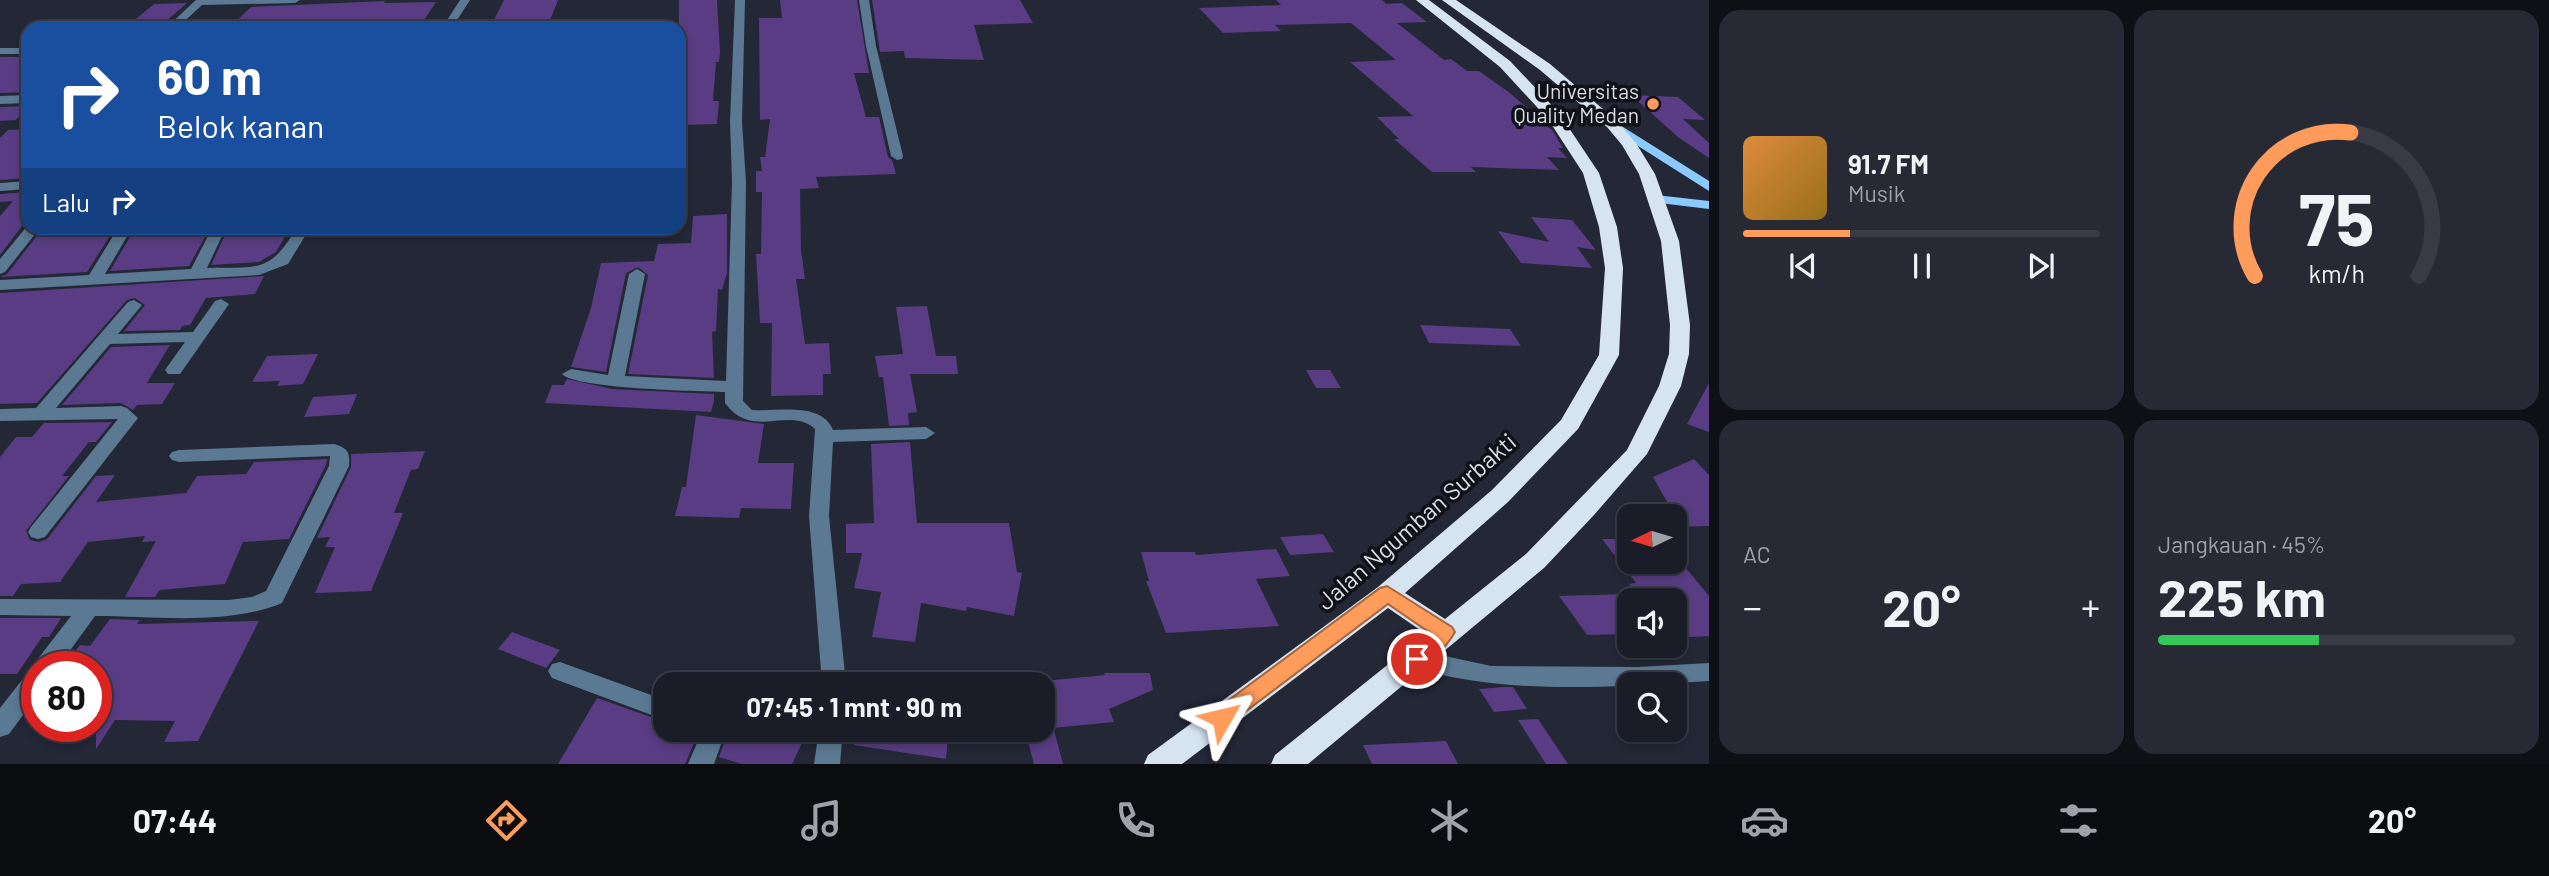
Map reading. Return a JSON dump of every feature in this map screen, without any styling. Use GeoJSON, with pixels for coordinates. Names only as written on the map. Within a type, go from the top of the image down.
{"type":"FeatureCollection","features":[{"type":"Feature","properties":{"kind":"highway","name":"Jalan Ngumban Surbakti"},"geometry":{"type":"LineString","coordinates":[[1159,764],[1387,594],[1500,496],[1570,424],[1609,355],[1615,284],[1608,227],[1591,173],[1554,116],[1505,64],[1422,0]]}},
{"type":"Feature","properties":{"kind":"highway"},"geometry":{"type":"LineString","coordinates":[[1286,764],[1417,659],[1444,632],[1535,561],[1636,454],[1670,386],[1679,354],[1681,325],[1670,242],[1647,174],[1612,124],[1527,53],[1448,0]]}},
{"type":"Feature","properties":{"kind":"highway"},"geometry":{"type":"LineString","coordinates":[[1387,594],[1444,632]]}},
{"type":"Feature","properties":{"kind":"main road"},"geometry":{"type":"LineString","coordinates":[[1612,124],[1709,187]]}},
{"type":"Feature","properties":{"kind":"main road"},"geometry":{"type":"LineString","coordinates":[[1656,199],[1709,205]]}},
{"type":"Feature","properties":{"kind":"street"},"geometry":{"type":"LineString","coordinates":[[179,21],[201,1],[295,0]]}},
{"type":"Feature","properties":{"kind":"street"},"geometry":{"type":"LineString","coordinates":[[452,21],[466,0]]}},
{"type":"Feature","properties":{"kind":"street"},"geometry":{"type":"LineString","coordinates":[[740,0],[736,122],[739,182],[734,403],[747,415],[811,417],[824,428],[819,516],[833,672]]}},
{"type":"Feature","properties":{"kind":"street"},"geometry":{"type":"LineString","coordinates":[[864,0],[871,47],[898,156]]}},
{"type":"Feature","properties":{"kind":"street"},"geometry":{"type":"LineString","coordinates":[[0,51],[21,51]]}},
{"type":"Feature","properties":{"kind":"street"},"geometry":{"type":"LineString","coordinates":[[0,100],[21,99]]}},
{"type":"Feature","properties":{"kind":"street"},"geometry":{"type":"LineString","coordinates":[[0,187],[21,186]]}},
{"type":"Feature","properties":{"kind":"street"},"geometry":{"type":"LineString","coordinates":[[0,269],[27,235]]}},
{"type":"Feature","properties":{"kind":"street"},"geometry":{"type":"LineString","coordinates":[[94,280],[121,235]]}},
{"type":"Feature","properties":{"kind":"street"},"geometry":{"type":"LineString","coordinates":[[0,285],[274,267],[286,259],[299,235]]}},
{"type":"Feature","properties":{"kind":"street"},"geometry":{"type":"LineString","coordinates":[[197,273],[215,236]]}},
{"type":"Feature","properties":{"kind":"street"},"geometry":{"type":"LineString","coordinates":[[615,380],[637,274]]}},
{"type":"Feature","properties":{"kind":"street"},"geometry":{"type":"LineString","coordinates":[[174,370],[221,304]]}},
{"type":"Feature","properties":{"kind":"street"},"geometry":{"type":"LineString","coordinates":[[41,414],[134,305]]}},
{"type":"Feature","properties":{"kind":"street"},"geometry":{"type":"LineString","coordinates":[[105,339],[198,337]]}},
{"type":"Feature","properties":{"kind":"street"},"geometry":{"type":"LineString","coordinates":[[571,374],[615,380],[734,387]]}},
{"type":"Feature","properties":{"kind":"street"},"geometry":{"type":"LineString","coordinates":[[0,415],[121,412],[129,418],[38,532]]}},
{"type":"Feature","properties":{"kind":"street"},"geometry":{"type":"LineString","coordinates":[[824,436],[926,433]]}},
{"type":"Feature","properties":{"kind":"street"},"geometry":{"type":"LineString","coordinates":[[0,607],[229,608],[255,605],[274,597],[333,478],[341,455],[334,450],[178,456]]}},
{"type":"Feature","properties":{"kind":"street"},"geometry":{"type":"LineString","coordinates":[[57,651],[89,608]]}},
{"type":"Feature","properties":{"kind":"street"},"geometry":{"type":"LineString","coordinates":[[1417,659],[1491,675],[1638,676],[1709,672]]}},
{"type":"Feature","properties":{"kind":"street"},"geometry":{"type":"LineString","coordinates":[[560,671],[653,706]]}},
{"type":"Feature","properties":{"kind":"street"},"geometry":{"type":"LineString","coordinates":[[0,727],[21,699]]}},
{"type":"Feature","properties":{"kind":"street"},"geometry":{"type":"LineString","coordinates":[[701,764],[710,742]]}},
{"type":"Feature","properties":{"kind":"street"},"geometry":{"type":"LineString","coordinates":[[827,764],[830,742]]}},
{"type":"Feature","properties":{"kind":"building"},"geometry":{"type":"Polygon","coordinates":[[[504,0],[558,0],[550,21],[494,21],[504,0]]]}},
{"type":"Feature","properties":{"kind":"building"},"geometry":{"type":"Polygon","coordinates":[[[679,0],[717,0],[720,52],[719,62],[716,62],[713,101],[719,101],[717,124],[686,125],[686,21],[679,21],[679,0]]]}},
{"type":"Feature","properties":{"kind":"building"},"geometry":{"type":"Polygon","coordinates":[[[780,0],[857,0],[869,73],[854,73],[866,117],[879,117],[888,157],[892,160],[896,174],[816,177],[819,188],[800,189],[801,250],[805,279],[796,279],[805,344],[829,343],[831,374],[823,374],[823,395],[771,396],[772,323],[760,323],[756,254],[761,254],[762,192],[756,192],[756,171],[762,171],[760,157],[765,157],[770,119],[760,120],[759,18],[782,18],[780,0]]]}},
{"type":"Feature","properties":{"kind":"building"},"geometry":{"type":"Polygon","coordinates":[[[872,0],[1020,0],[1033,23],[974,25],[984,60],[905,58],[904,51],[880,52],[872,0]]]}},
{"type":"Feature","properties":{"kind":"building"},"geometry":{"type":"Polygon","coordinates":[[[1276,0],[1382,0],[1386,4],[1402,3],[1427,22],[1397,23],[1444,60],[1451,59],[1467,71],[1479,71],[1510,93],[1552,130],[1563,148],[1558,148],[1567,158],[1547,157],[1559,170],[1471,167],[1476,172],[1432,172],[1394,139],[1399,139],[1377,117],[1413,116],[1350,62],[1396,60],[1351,23],[1275,25],[1281,31],[1223,33],[1199,8],[1281,5],[1276,0]]]}},
{"type":"Feature","properties":{"kind":"building"},"geometry":{"type":"Polygon","coordinates":[[[385,1],[384,3],[436,2],[424,21],[236,21],[251,7],[385,1]]]}},
{"type":"Feature","properties":{"kind":"building"},"geometry":{"type":"Polygon","coordinates":[[[187,3],[166,21],[133,21],[154,4],[187,3]]]}},
{"type":"Feature","properties":{"kind":"building"},"geometry":{"type":"Polygon","coordinates":[[[0,57],[21,57],[21,92],[0,93],[0,57]]]}},
{"type":"Feature","properties":{"kind":"building"},"geometry":{"type":"Polygon","coordinates":[[[1631,95],[1678,97],[1705,120],[1683,119],[1709,143],[1709,158],[1678,137],[1631,95]]]}},
{"type":"Feature","properties":{"kind":"building"},"geometry":{"type":"Polygon","coordinates":[[[21,106],[21,114],[16,120],[0,121],[0,107],[21,106]]]}},
{"type":"Feature","properties":{"kind":"building"},"geometry":{"type":"Polygon","coordinates":[[[21,129],[21,178],[0,180],[0,138],[8,130],[21,129]]]}},
{"type":"Feature","properties":{"kind":"building"},"geometry":{"type":"Polygon","coordinates":[[[21,192],[21,227],[0,255],[0,216],[13,201],[0,202],[0,194],[21,192]]]}},
{"type":"Feature","properties":{"kind":"building"},"geometry":{"type":"Polygon","coordinates":[[[727,214],[727,273],[722,290],[718,289],[716,331],[712,332],[714,378],[628,374],[648,275],[638,267],[626,273],[606,372],[571,367],[591,308],[601,263],[654,261],[658,244],[691,243],[693,216],[727,214]]]}},
{"type":"Feature","properties":{"kind":"building"},"geometry":{"type":"Polygon","coordinates":[[[1531,217],[1572,220],[1596,250],[1577,247],[1592,268],[1521,263],[1498,231],[1549,242],[1531,217]]]}},
{"type":"Feature","properties":{"kind":"building"},"geometry":{"type":"Polygon","coordinates":[[[38,235],[111,235],[87,272],[0,277],[7,274],[38,235]]]}},
{"type":"Feature","properties":{"kind":"building"},"geometry":{"type":"Polygon","coordinates":[[[131,235],[206,235],[189,266],[110,271],[131,235]]]}},
{"type":"Feature","properties":{"kind":"building"},"geometry":{"type":"Polygon","coordinates":[[[223,235],[286,235],[276,252],[259,262],[211,265],[223,235]]]}},
{"type":"Feature","properties":{"kind":"building"},"geometry":{"type":"Polygon","coordinates":[[[264,276],[255,294],[206,298],[190,325],[182,326],[180,330],[124,331],[145,305],[135,298],[127,300],[37,403],[0,404],[0,293],[264,276]]]}},
{"type":"Feature","properties":{"kind":"building"},"geometry":{"type":"Polygon","coordinates":[[[927,306],[936,356],[956,356],[958,374],[910,374],[917,412],[908,413],[909,425],[889,426],[883,377],[879,377],[875,356],[903,354],[896,307],[927,306]]]}},
{"type":"Feature","properties":{"kind":"building"},"geometry":{"type":"Polygon","coordinates":[[[1420,325],[1510,329],[1521,346],[1429,343],[1420,325]]]}},
{"type":"Feature","properties":{"kind":"building"},"geometry":{"type":"Polygon","coordinates":[[[170,345],[147,383],[175,383],[162,404],[137,405],[133,410],[121,403],[62,405],[111,347],[170,345]]]}},
{"type":"Feature","properties":{"kind":"building"},"geometry":{"type":"Polygon","coordinates":[[[318,354],[303,384],[277,386],[280,381],[252,382],[267,356],[318,354]]]}},
{"type":"Feature","properties":{"kind":"building"},"geometry":{"type":"Polygon","coordinates":[[[1306,370],[1330,370],[1341,388],[1316,388],[1306,370]]]}},
{"type":"Feature","properties":{"kind":"building"},"geometry":{"type":"Polygon","coordinates":[[[567,379],[612,389],[714,394],[714,401],[711,412],[545,403],[552,385],[564,385],[567,379]]]}},
{"type":"Feature","properties":{"kind":"building"},"geometry":{"type":"Polygon","coordinates":[[[1709,383],[1709,432],[1687,424],[1709,383]]]}},
{"type":"Feature","properties":{"kind":"building"},"geometry":{"type":"Polygon","coordinates":[[[357,394],[349,414],[304,417],[313,397],[357,394]]]}},
{"type":"Feature","properties":{"kind":"building"},"geometry":{"type":"Polygon","coordinates":[[[696,415],[764,424],[758,463],[794,463],[791,509],[741,508],[739,518],[675,516],[682,487],[686,487],[696,415]]]}},
{"type":"Feature","properties":{"kind":"building"},"geometry":{"type":"Polygon","coordinates":[[[112,422],[96,442],[89,442],[62,476],[69,476],[26,531],[30,540],[39,542],[47,539],[96,476],[115,475],[96,502],[186,493],[197,476],[246,474],[254,462],[327,459],[326,465],[289,539],[243,542],[225,584],[160,590],[155,597],[125,597],[156,541],[142,542],[145,536],[88,542],[60,582],[21,584],[13,596],[0,596],[0,457],[16,437],[32,437],[44,423],[112,422]]]}},
{"type":"Feature","properties":{"kind":"building"},"geometry":{"type":"Polygon","coordinates":[[[910,442],[917,523],[1009,523],[1017,572],[1022,573],[1014,616],[967,607],[966,611],[921,603],[915,642],[872,637],[881,592],[854,588],[862,553],[846,553],[846,524],[874,523],[871,444],[910,442]]]}},
{"type":"Feature","properties":{"kind":"building"},"geometry":{"type":"Polygon","coordinates":[[[425,451],[418,469],[411,470],[394,513],[403,513],[371,591],[315,593],[335,547],[325,547],[330,537],[317,538],[351,467],[351,454],[425,451]]]}},
{"type":"Feature","properties":{"kind":"building"},"geometry":{"type":"Polygon","coordinates":[[[1694,459],[1709,475],[1709,526],[1687,527],[1687,504],[1668,504],[1653,477],[1694,459]]]}},
{"type":"Feature","properties":{"kind":"building"},"geometry":{"type":"Polygon","coordinates":[[[1323,534],[1334,552],[1290,555],[1280,537],[1323,534]]]}},
{"type":"Feature","properties":{"kind":"building"},"geometry":{"type":"Polygon","coordinates":[[[1602,539],[1617,539],[1617,558],[1602,539]]]}},
{"type":"Feature","properties":{"kind":"building"},"geometry":{"type":"Polygon","coordinates":[[[1276,549],[1290,576],[1256,579],[1279,626],[1166,633],[1146,581],[1149,581],[1141,552],[1195,552],[1196,555],[1276,549]]]}},
{"type":"Feature","properties":{"kind":"building"},"geometry":{"type":"Polygon","coordinates":[[[1687,569],[1709,596],[1709,636],[1687,637],[1687,588],[1632,588],[1629,584],[1636,583],[1629,574],[1687,574],[1687,569]]]}},
{"type":"Feature","properties":{"kind":"building"},"geometry":{"type":"Polygon","coordinates":[[[1617,594],[1617,634],[1587,635],[1559,596],[1617,594]]]}},
{"type":"Feature","properties":{"kind":"building"},"geometry":{"type":"Polygon","coordinates":[[[0,618],[61,618],[49,637],[42,637],[33,651],[21,651],[21,668],[17,674],[0,674],[0,618]]]}},
{"type":"Feature","properties":{"kind":"building"},"geometry":{"type":"Polygon","coordinates":[[[110,619],[140,620],[137,624],[259,621],[198,741],[164,742],[175,721],[115,720],[112,725],[112,651],[75,651],[80,645],[90,646],[110,619]]]}},
{"type":"Feature","properties":{"kind":"building"},"geometry":{"type":"Polygon","coordinates":[[[512,632],[560,650],[546,668],[498,649],[512,632]]]}},
{"type":"Feature","properties":{"kind":"building"},"geometry":{"type":"Polygon","coordinates":[[[1104,673],[1150,673],[1153,690],[1109,709],[1114,722],[1055,728],[1055,680],[1105,675],[1104,673]]]}},
{"type":"Feature","properties":{"kind":"building"},"geometry":{"type":"Polygon","coordinates":[[[1513,687],[1527,709],[1494,712],[1479,689],[1513,687]]]}},
{"type":"Feature","properties":{"kind":"building"},"geometry":{"type":"Polygon","coordinates":[[[597,698],[653,718],[653,742],[694,742],[685,764],[558,764],[597,698]]]}},
{"type":"Feature","properties":{"kind":"building"},"geometry":{"type":"Polygon","coordinates":[[[1538,719],[1568,764],[1546,764],[1518,720],[1538,719]]]}},
{"type":"Feature","properties":{"kind":"building"},"geometry":{"type":"Polygon","coordinates":[[[1055,734],[1063,764],[1034,764],[1028,742],[1055,742],[1055,734]]]}},
{"type":"Feature","properties":{"kind":"building"},"geometry":{"type":"Polygon","coordinates":[[[1446,741],[1458,764],[1372,764],[1363,745],[1446,741]]]}},
{"type":"Feature","properties":{"kind":"building"},"geometry":{"type":"Polygon","coordinates":[[[724,742],[802,742],[792,764],[742,764],[719,757],[724,742]]]}},
{"type":"Feature","properties":{"kind":"building"},"geometry":{"type":"Polygon","coordinates":[[[855,742],[947,742],[946,759],[854,745],[855,742]]]}},
{"type":"Feature","properties":{"kind":"place","name":"Universitas Quality Medan"},"geometry":{"type":"Point","coordinates":[1653,104]}},
{"type":"Feature","properties":{"kind":"route"},"geometry":{"type":"LineString","coordinates":[[1222,718],[1387,594],[1444,632],[1417,659]]}}]}
